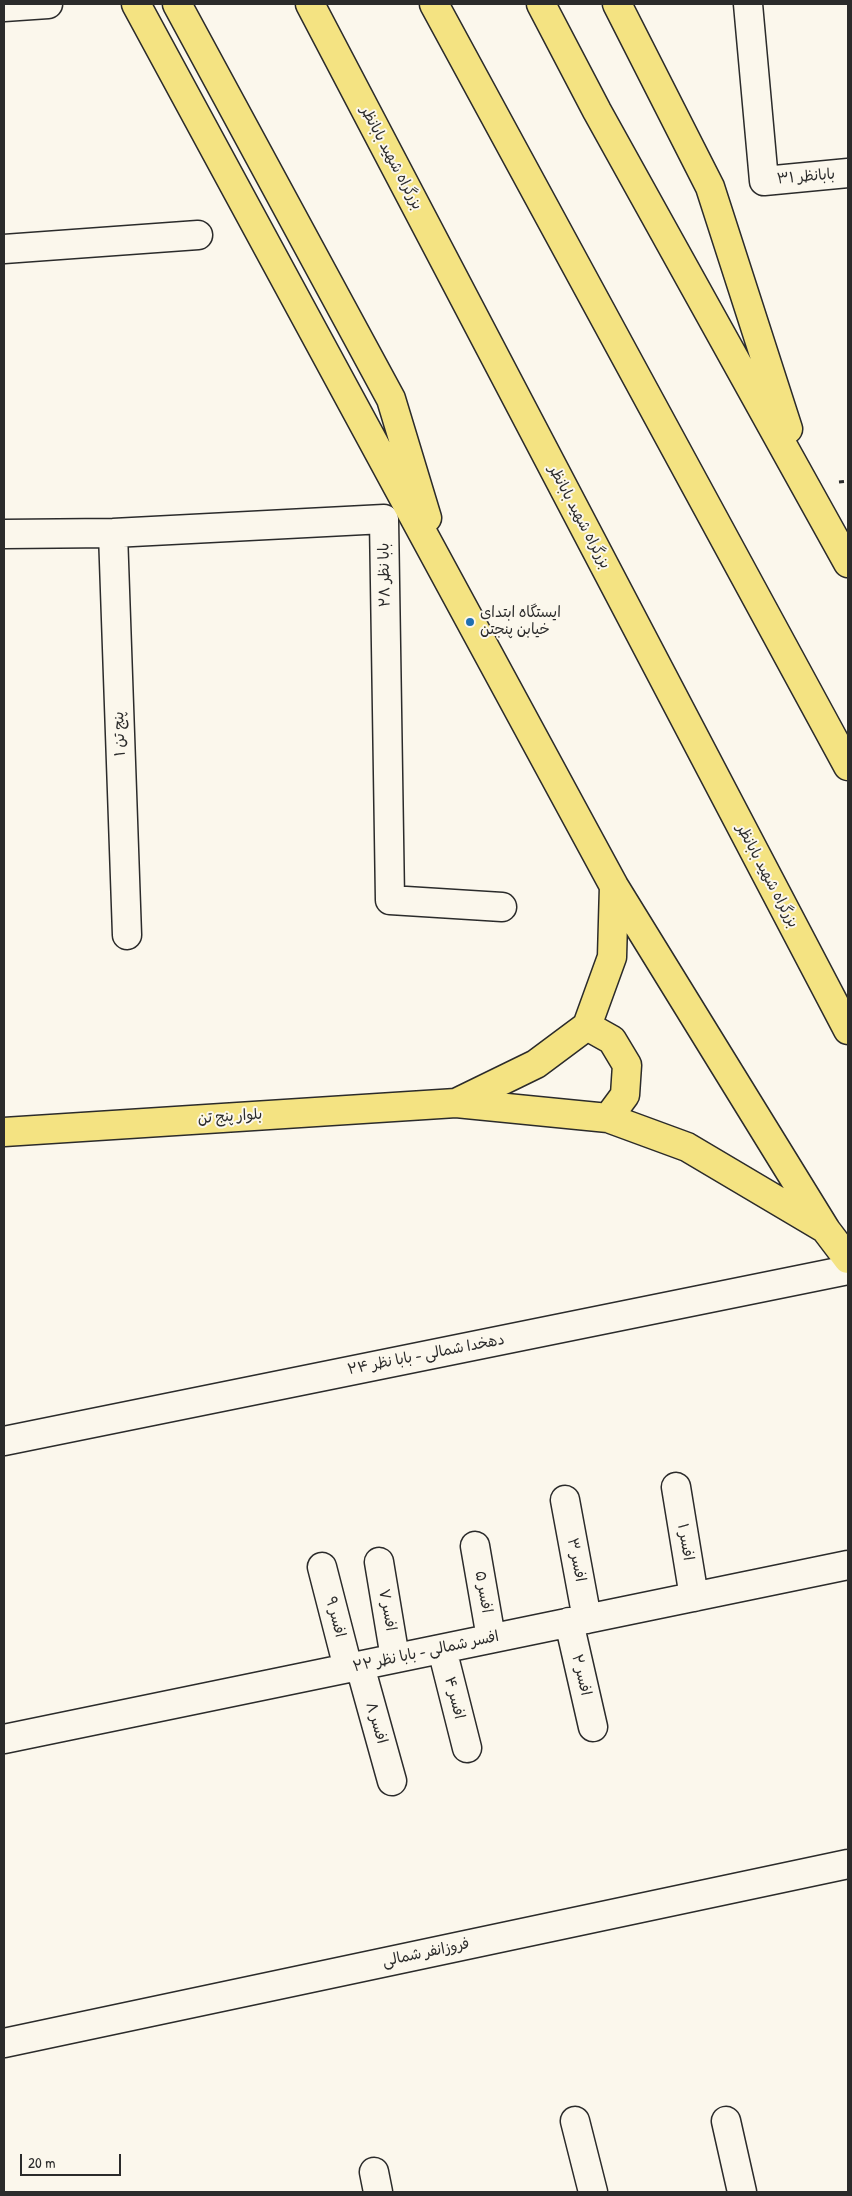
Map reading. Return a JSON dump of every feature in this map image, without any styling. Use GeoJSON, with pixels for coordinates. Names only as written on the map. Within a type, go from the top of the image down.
{"type":"FeatureCollection","features":[{"type":"Feature","properties":{"kind":"main road"},"geometry":{"type":"LineString","coordinates":[[136,4],[614,886],[826,1230],[848,1259]]}},
{"type":"Feature","properties":{"kind":"main road"},"geometry":{"type":"LineString","coordinates":[[177,4],[392,399],[443,572]]}},
{"type":"Feature","properties":{"kind":"main road","name":"بزرگراه شهید بابانظر"},"geometry":{"type":"LineString","coordinates":[[310,4],[848,1030]]}},
{"type":"Feature","properties":{"kind":"main road"},"geometry":{"type":"LineString","coordinates":[[434,4],[848,766]]}},
{"type":"Feature","properties":{"kind":"main road"},"geometry":{"type":"LineString","coordinates":[[541,4],[596,111],[848,564]]}},
{"type":"Feature","properties":{"kind":"main road"},"geometry":{"type":"LineString","coordinates":[[617,4],[710,187],[806,486]]}},
{"type":"Feature","properties":{"kind":"main road"},"geometry":{"type":"LineString","coordinates":[[456,1102],[536,1064],[587,1026],[612,957],[614,886]]}},
{"type":"Feature","properties":{"kind":"main road"},"geometry":{"type":"LineString","coordinates":[[587,1026],[612,1040],[627,1066],[625,1095],[608,1118]]}},
{"type":"Feature","properties":{"kind":"main road"},"geometry":{"type":"LineString","coordinates":[[456,1102],[608,1118],[687,1147],[826,1230]]}},
{"type":"Feature","properties":{"kind":"main road","name":"بلوار پنج تن"},"geometry":{"type":"LineString","coordinates":[[4,1132],[456,1102]]}},
{"type":"Feature","properties":{"kind":"street"},"geometry":{"type":"LineString","coordinates":[[4,7],[48,4]]}},
{"type":"Feature","properties":{"kind":"street","name":"بابانظر ۳۱"},"geometry":{"type":"LineString","coordinates":[[748,4],[764,181],[848,173]]}},
{"type":"Feature","properties":{"kind":"street"},"geometry":{"type":"LineString","coordinates":[[4,249],[198,235]]}},
{"type":"Feature","properties":{"kind":"street","name":"بابا نظر ۲۸"},"geometry":{"type":"LineString","coordinates":[[4,534],[113,533],[384,519],[390,900],[502,907]]}},
{"type":"Feature","properties":{"kind":"street","name":"پنج تن ۱"},"geometry":{"type":"LineString","coordinates":[[113,533],[127,935]]}},
{"type":"Feature","properties":{"kind":"street","name":"دهخدا شمالی - بابا نظر ۲۴"},"geometry":{"type":"LineString","coordinates":[[4,1441],[848,1270]]}},
{"type":"Feature","properties":{"kind":"street","name":"افسر ۱"},"geometry":{"type":"LineString","coordinates":[[676,1487],[694,1597]]}},
{"type":"Feature","properties":{"kind":"street","name":"افسر ۳"},"geometry":{"type":"LineString","coordinates":[[565,1500],[578,1620]]}},
{"type":"Feature","properties":{"kind":"street","name":"افسر ۵"},"geometry":{"type":"LineString","coordinates":[[475,1546],[491,1638]]}},
{"type":"Feature","properties":{"kind":"street","name":"افسر ۷"},"geometry":{"type":"LineString","coordinates":[[379,1562],[395,1658]]}},
{"type":"Feature","properties":{"kind":"street","name":"افسر شمالی - بابا نظر ۲۲"},"geometry":{"type":"LineString","coordinates":[[4,1739],[848,1565]]}},
{"type":"Feature","properties":{"kind":"street","name":"افسر ۹"},"geometry":{"type":"LineString","coordinates":[[322,1567],[354,1667]]}},
{"type":"Feature","properties":{"kind":"street","name":"افسر ۲"},"geometry":{"type":"LineString","coordinates":[[578,1620],[593,1727]]}},
{"type":"Feature","properties":{"kind":"street","name":"افسر ۴"},"geometry":{"type":"LineString","coordinates":[[442,1649],[467,1748]]}},
{"type":"Feature","properties":{"kind":"street","name":"افسر ۸"},"geometry":{"type":"LineString","coordinates":[[354,1667],[392,1781]]}},
{"type":"Feature","properties":{"kind":"street","name":"فروزانفر شمالی"},"geometry":{"type":"LineString","coordinates":[[4,2043],[848,1864]]}},
{"type":"Feature","properties":{"kind":"street"},"geometry":{"type":"LineString","coordinates":[[575,2121],[593,2192]]}},
{"type":"Feature","properties":{"kind":"street"},"geometry":{"type":"LineString","coordinates":[[726,2121],[742,2192]]}},
{"type":"Feature","properties":{"kind":"place","name":"ایستگاه ابتدای خیابن پنجتن"},"geometry":{"type":"Point","coordinates":[470,622]}}]}
